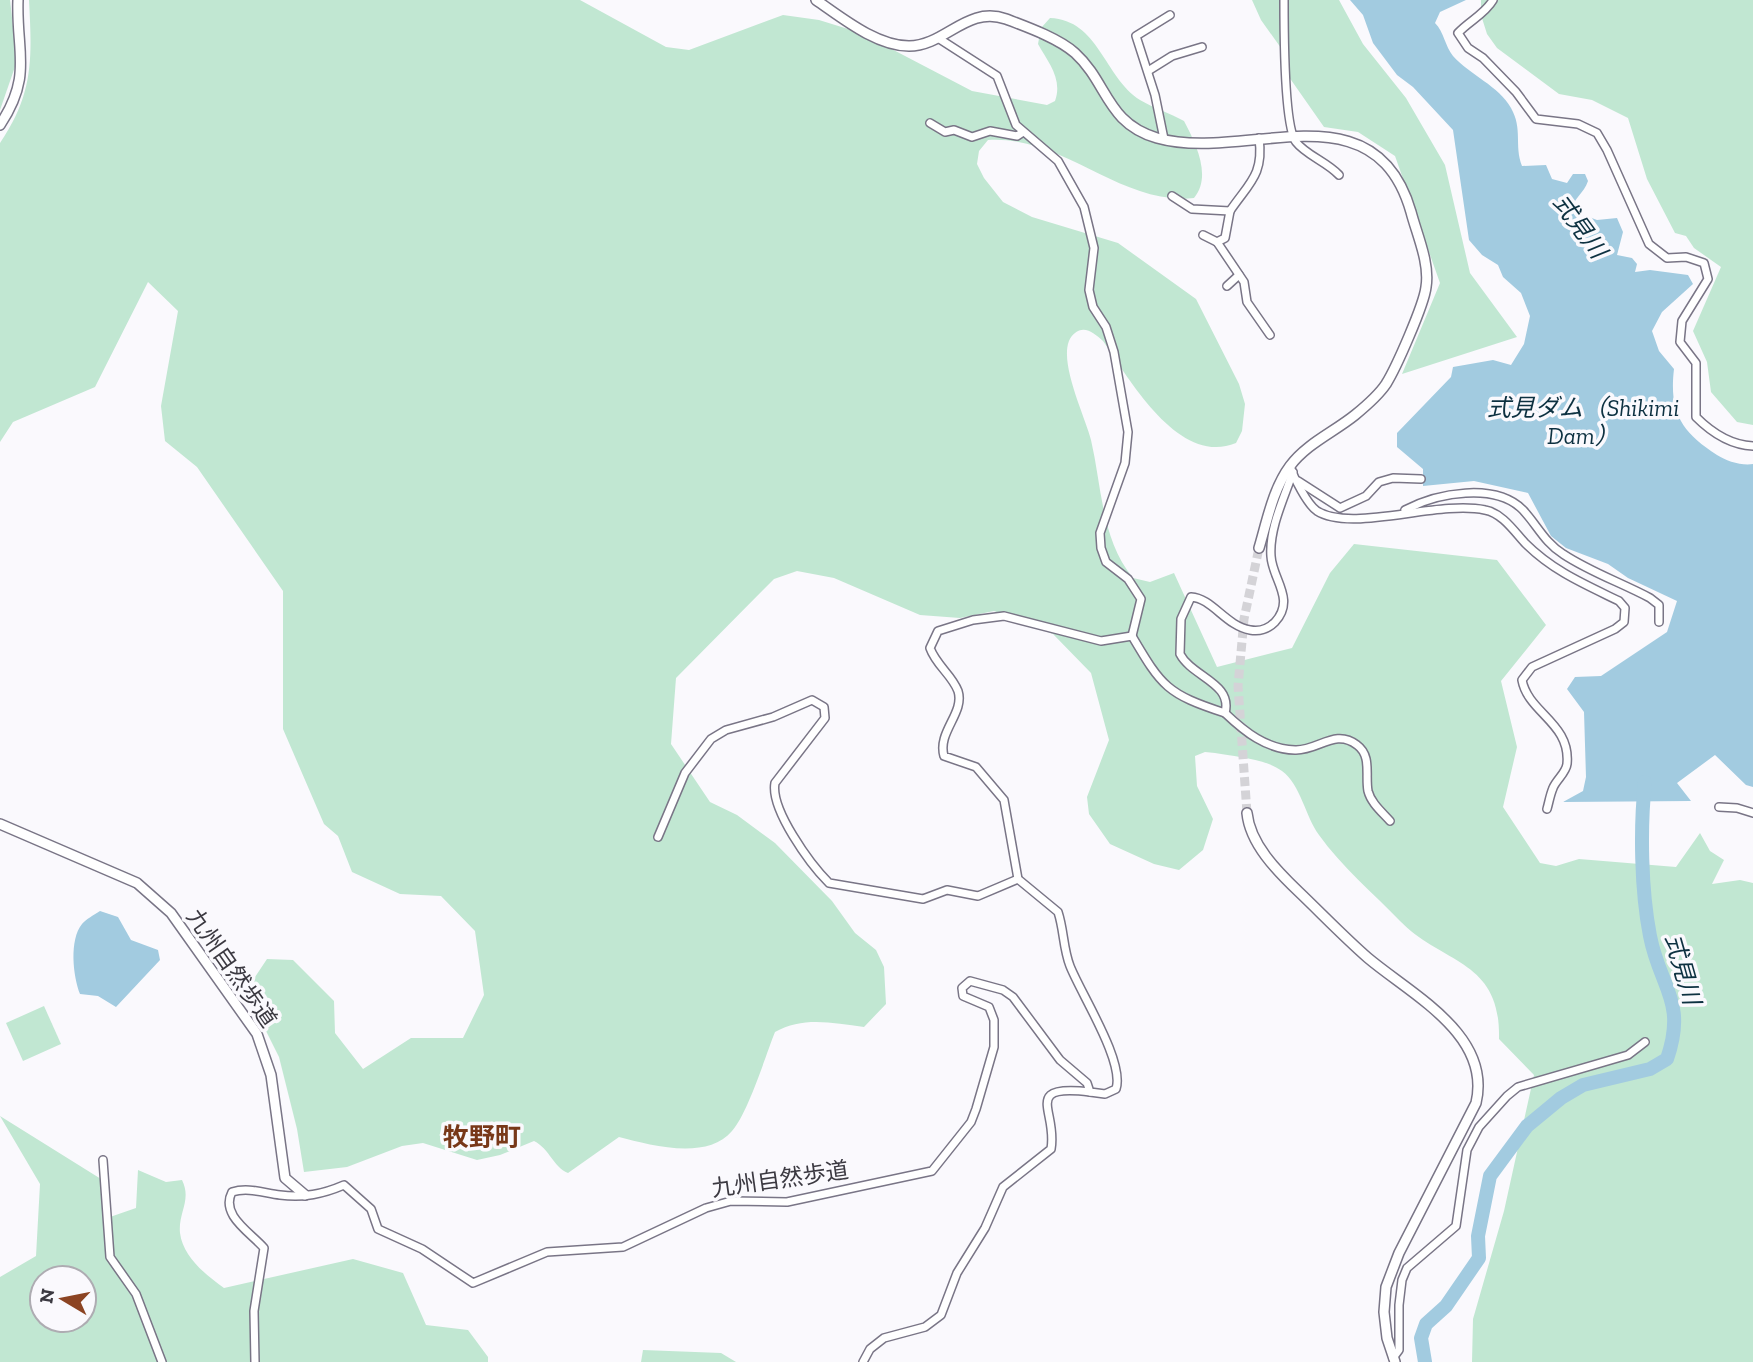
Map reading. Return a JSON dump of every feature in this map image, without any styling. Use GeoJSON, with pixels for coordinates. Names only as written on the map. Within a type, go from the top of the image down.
{"type":"FeatureCollection","features":[{"type":"Feature","properties":{"kind":"street"},"geometry":{"type":"LineString","coordinates":[[0,125],[12,104],[21,74],[23,58],[18,0]]}},
{"type":"Feature","properties":{"kind":"street"},"geometry":{"type":"LineString","coordinates":[[816,0],[888,42],[910,46],[938,38],[979,17],[996,16],[1016,24],[1074,52],[1119,116],[1145,134],[1164,139],[1200,141],[1292,136],[1352,142],[1381,159],[1405,192],[1427,275],[1426,289],[1387,382],[1355,415],[1313,444],[1291,469],[1273,501],[1259,548]]}},
{"type":"Feature","properties":{"kind":"street"},"geometry":{"type":"LineString","coordinates":[[1284,0],[1285,56],[1292,136],[1301,148],[1339,175]]}},
{"type":"Feature","properties":{"kind":"street"},"geometry":{"type":"LineString","coordinates":[[1493,0],[1488,9],[1468,21],[1458,33],[1468,48],[1483,58],[1536,119],[1578,124],[1597,133],[1608,150],[1649,244],[1667,258],[1686,257],[1704,263],[1708,279],[1682,321],[1679,342],[1696,363],[1696,416],[1707,428],[1737,446],[1753,446]]}},
{"type":"Feature","properties":{"kind":"street"},"geometry":{"type":"LineString","coordinates":[[1164,139],[1148,71],[1136,36],[1170,15]]}},
{"type":"Feature","properties":{"kind":"street"},"geometry":{"type":"LineString","coordinates":[[938,38],[997,76],[1013,119],[1023,132],[1058,161],[1084,207],[1094,248],[1089,290],[1093,307],[1106,327],[1114,352],[1128,432],[1125,463],[1100,533],[1101,548],[1106,562],[1128,579],[1141,599],[1132,636],[1155,676],[1172,691],[1225,713],[1258,740],[1279,748],[1298,750],[1317,746],[1332,738],[1346,738],[1359,746],[1367,763],[1368,792],[1390,821]]}},
{"type":"Feature","properties":{"kind":"street"},"geometry":{"type":"LineString","coordinates":[[1148,71],[1171,56],[1202,47]]}},
{"type":"Feature","properties":{"kind":"street"},"geometry":{"type":"LineString","coordinates":[[930,123],[946,132],[954,130],[967,136],[990,131],[1017,136],[1023,132]]}},
{"type":"Feature","properties":{"kind":"street"},"geometry":{"type":"LineString","coordinates":[[1217,242],[1225,238],[1230,211],[1254,181],[1261,154],[1259,138]]}},
{"type":"Feature","properties":{"kind":"street"},"geometry":{"type":"LineString","coordinates":[[1172,196],[1192,209],[1230,211]]}},
{"type":"Feature","properties":{"kind":"street"},"geometry":{"type":"LineString","coordinates":[[1203,235],[1217,242],[1240,275],[1244,282],[1247,302],[1270,335]]}},
{"type":"Feature","properties":{"kind":"street"},"geometry":{"type":"LineString","coordinates":[[1227,286],[1240,275]]}},
{"type":"Feature","properties":{"kind":"street"},"geometry":{"type":"LineString","coordinates":[[1291,469],[1315,510],[1336,519],[1351,520],[1459,507],[1487,510],[1503,518],[1556,571],[1619,601],[1625,608],[1624,622],[1615,629],[1532,667],[1522,680],[1528,698],[1549,716],[1560,733],[1566,752],[1567,768],[1554,786],[1547,809]]}},
{"type":"Feature","properties":{"kind":"street"},"geometry":{"type":"LineString","coordinates":[[1225,713],[1228,702],[1225,694],[1195,672],[1180,654],[1181,619],[1191,597],[1205,600],[1222,617],[1253,631],[1264,630],[1277,619],[1284,596],[1270,556],[1291,469]]}},
{"type":"Feature","properties":{"kind":"street"},"geometry":{"type":"LineString","coordinates":[[1298,481],[1340,508],[1366,496],[1379,482],[1393,478],[1421,479]]}},
{"type":"Feature","properties":{"kind":"street"},"geometry":{"type":"LineString","coordinates":[[1402,512],[1438,498],[1473,493],[1503,497],[1523,510],[1561,554],[1659,605],[1659,622]]}},
{"type":"Feature","properties":{"kind":"street"},"geometry":{"type":"LineString","coordinates":[[863,1362],[870,1349],[884,1338],[925,1327],[941,1315],[957,1273],[985,1228],[1003,1187],[1051,1149],[1046,1111],[1050,1095],[1063,1089],[1111,1093],[1116,1088],[1118,1076],[1068,961],[1058,912],[1018,879],[1004,800],[976,767],[944,756],[941,748],[958,702],[958,691],[934,660],[930,648],[933,639],[938,631],[973,620],[1004,616],[1101,641],[1132,636]]}},
{"type":"Feature","properties":{"kind":"street"},"geometry":{"type":"LineString","coordinates":[[658,837],[685,773],[711,739],[726,730],[773,717],[812,700],[824,707],[825,718],[775,783],[773,793],[788,828],[829,883],[923,899],[947,890],[978,896],[1018,879]]}},
{"type":"Feature","properties":{"kind":"street"},"geometry":{"type":"LineString","coordinates":[[1719,807],[1737,808],[1753,813]]}},
{"type":"Feature","properties":{"kind":"street"},"geometry":{"type":"LineString","coordinates":[[1247,813],[1266,858],[1284,878],[1360,951],[1442,1015],[1460,1037],[1474,1064],[1479,1085],[1476,1103],[1399,1253],[1386,1287],[1384,1312],[1394,1360]]}},
{"type":"Feature","properties":{"kind":"street","name":"九州自然歩道"},"geometry":{"type":"LineString","coordinates":[[0,824],[137,883],[171,913],[257,1034],[271,1075],[285,1178],[305,1195],[321,1195],[344,1185],[372,1209],[378,1229],[422,1249],[473,1283],[547,1251],[623,1247],[706,1208],[731,1200],[787,1202],[926,1173],[939,1164],[971,1122],[994,1047],[994,1020],[989,1007],[963,996],[962,988],[970,981],[1003,990],[1013,997],[1060,1060],[1087,1083],[1090,1092]]}},
{"type":"Feature","properties":{"kind":"street"},"geometry":{"type":"LineString","coordinates":[[1394,1360],[1399,1350],[1402,1280],[1407,1268],[1456,1226],[1467,1150],[1479,1127],[1518,1087],[1544,1076],[1628,1055],[1645,1042]]}},
{"type":"Feature","properties":{"kind":"street"},"geometry":{"type":"LineString","coordinates":[[103,1160],[110,1257],[136,1294],[162,1362]]}},
{"type":"Feature","properties":{"kind":"street"},"geometry":{"type":"LineString","coordinates":[[255,1362],[254,1311],[264,1248],[230,1212],[227,1200],[232,1192],[242,1189],[282,1196],[305,1195]]}},
{"type":"Feature","properties":{"kind":"green space"},"geometry":{"type":"Polygon","coordinates":[[[0,0],[10,0],[17,61],[0,110],[0,0]]]}},
{"type":"Feature","properties":{"kind":"green space"},"geometry":{"type":"Polygon","coordinates":[[[29,0],[580,0],[666,47],[689,50],[783,15],[819,20],[861,33],[972,91],[1047,105],[1055,101],[1057,85],[1053,71],[1038,44],[1041,28],[1050,18],[1066,21],[1080,28],[1128,90],[1145,103],[1184,121],[1197,150],[1202,170],[1202,180],[1194,198],[1167,198],[1142,192],[1067,158],[1015,141],[988,140],[979,151],[977,164],[984,178],[1003,202],[1032,217],[1118,243],[1196,299],[1239,384],[1245,404],[1242,431],[1236,443],[1215,447],[1195,443],[1176,432],[1158,416],[1097,336],[1082,330],[1075,333],[1069,341],[1068,368],[1091,440],[1104,512],[1114,547],[1133,578],[1150,582],[1174,573],[1217,667],[1292,648],[1330,573],[1354,544],[1497,560],[1546,625],[1501,681],[1517,747],[1503,807],[1540,863],[1556,866],[1579,859],[1676,867],[1700,833],[1710,851],[1724,860],[1712,884],[1740,880],[1753,883],[1753,1362],[1472,1362],[1473,1319],[1504,1211],[1534,1075],[1499,1039],[1497,1013],[1490,993],[1480,978],[1400,921],[1337,858],[1319,835],[1294,784],[1282,771],[1267,763],[1205,752],[1195,756],[1197,786],[1213,819],[1203,850],[1179,870],[1154,864],[1110,844],[1089,814],[1087,797],[1109,740],[1091,673],[1053,634],[994,611],[960,618],[920,615],[834,578],[797,571],[774,579],[676,678],[671,744],[710,802],[737,815],[775,843],[832,901],[855,933],[876,950],[884,967],[886,1004],[864,1027],[807,1022],[775,1032],[738,1123],[721,1140],[708,1146],[662,1147],[619,1137],[568,1173],[534,1141],[500,1155],[477,1160],[423,1143],[402,1146],[347,1167],[304,1172],[297,1129],[279,1057],[249,997],[255,977],[267,959],[293,960],[334,1001],[335,1033],[363,1069],[411,1038],[463,1038],[484,995],[475,931],[441,896],[400,894],[352,872],[338,836],[324,824],[283,729],[283,591],[197,467],[165,441],[161,406],[178,311],[148,282],[95,387],[13,422],[0,442],[0,143],[11,125],[25,91],[31,40],[29,0]]]}},
{"type":"Feature","properties":{"kind":"green space"},"geometry":{"type":"Polygon","coordinates":[[[1252,0],[1339,0],[1363,44],[1406,98],[1445,165],[1470,273],[1517,337],[1402,374],[1440,283],[1395,156],[1358,132],[1324,127],[1289,77],[1281,48],[1261,20],[1252,0]]]}},
{"type":"Feature","properties":{"kind":"green space"},"geometry":{"type":"Polygon","coordinates":[[[1481,0],[1753,0],[1753,425],[1737,422],[1711,392],[1707,362],[1693,331],[1721,267],[1694,248],[1686,236],[1675,233],[1647,179],[1628,118],[1592,100],[1559,94],[1497,48],[1487,34],[1481,15],[1481,0]]]}},
{"type":"Feature","properties":{"kind":"green space"},"geometry":{"type":"Polygon","coordinates":[[[44,1006],[61,1044],[23,1061],[6,1023],[44,1006]]]}},
{"type":"Feature","properties":{"kind":"green space"},"geometry":{"type":"Polygon","coordinates":[[[0,1116],[101,1179],[110,1217],[136,1208],[138,1170],[166,1182],[182,1180],[186,1194],[180,1226],[182,1242],[196,1265],[224,1288],[353,1259],[403,1273],[426,1325],[468,1330],[488,1357],[488,1362],[0,1362],[0,1277],[36,1256],[40,1184],[0,1116]]]}},
{"type":"Feature","properties":{"kind":"green space"},"geometry":{"type":"Polygon","coordinates":[[[643,1350],[721,1353],[736,1362],[641,1362],[643,1350]]]}},
{"type":"Feature","properties":{"kind":"water","name":"式見ダム（Shikimi Dam）"},"geometry":{"type":"Polygon","coordinates":[[[1350,0],[1466,0],[1440,12],[1435,23],[1453,56],[1499,93],[1511,108],[1517,123],[1522,166],[1546,165],[1552,179],[1567,183],[1573,174],[1585,174],[1588,181],[1571,210],[1597,220],[1617,218],[1623,232],[1617,255],[1632,258],[1637,264],[1635,272],[1650,270],[1688,275],[1693,284],[1662,312],[1652,331],[1659,351],[1674,369],[1676,409],[1686,429],[1721,457],[1739,464],[1753,464],[1753,787],[1746,785],[1715,755],[1677,783],[1691,801],[1563,802],[1583,791],[1586,777],[1584,712],[1567,689],[1575,677],[1601,676],[1667,632],[1677,601],[1628,578],[1608,564],[1566,548],[1551,536],[1528,493],[1474,481],[1423,486],[1423,469],[1397,447],[1397,433],[1451,377],[1453,367],[1493,360],[1511,365],[1524,344],[1530,316],[1521,293],[1503,277],[1498,265],[1482,255],[1469,240],[1453,130],[1413,87],[1397,75],[1373,43],[1363,15],[1350,0]]]}},
{"type":"Feature","properties":{"kind":"water"},"geometry":{"type":"Polygon","coordinates":[[[100,911],[118,917],[131,940],[158,950],[160,960],[116,1007],[98,996],[80,994],[76,978],[75,939],[84,922],[100,911]]]}},
{"type":"Feature","properties":{"kind":"waterway","name":"式見川"},"geometry":{"type":"LineString","coordinates":[[1425,1362],[1421,1338],[1426,1324],[1446,1306],[1479,1258],[1478,1236],[1490,1176],[1527,1126],[1561,1098],[1583,1085],[1650,1069],[1667,1059],[1674,1023],[1673,1008],[1654,954],[1647,918],[1642,859],[1645,782]]}},
{"type":"Feature","properties":{"kind":"tunnel"},"geometry":{"type":"LineString","coordinates":[[1247,813],[1238,686],[1244,619],[1259,548]]}},
{"type":"Feature","properties":{"kind":"district","name":"牧野町"},"geometry":{"type":"Point","coordinates":[482,1137]}}]}
